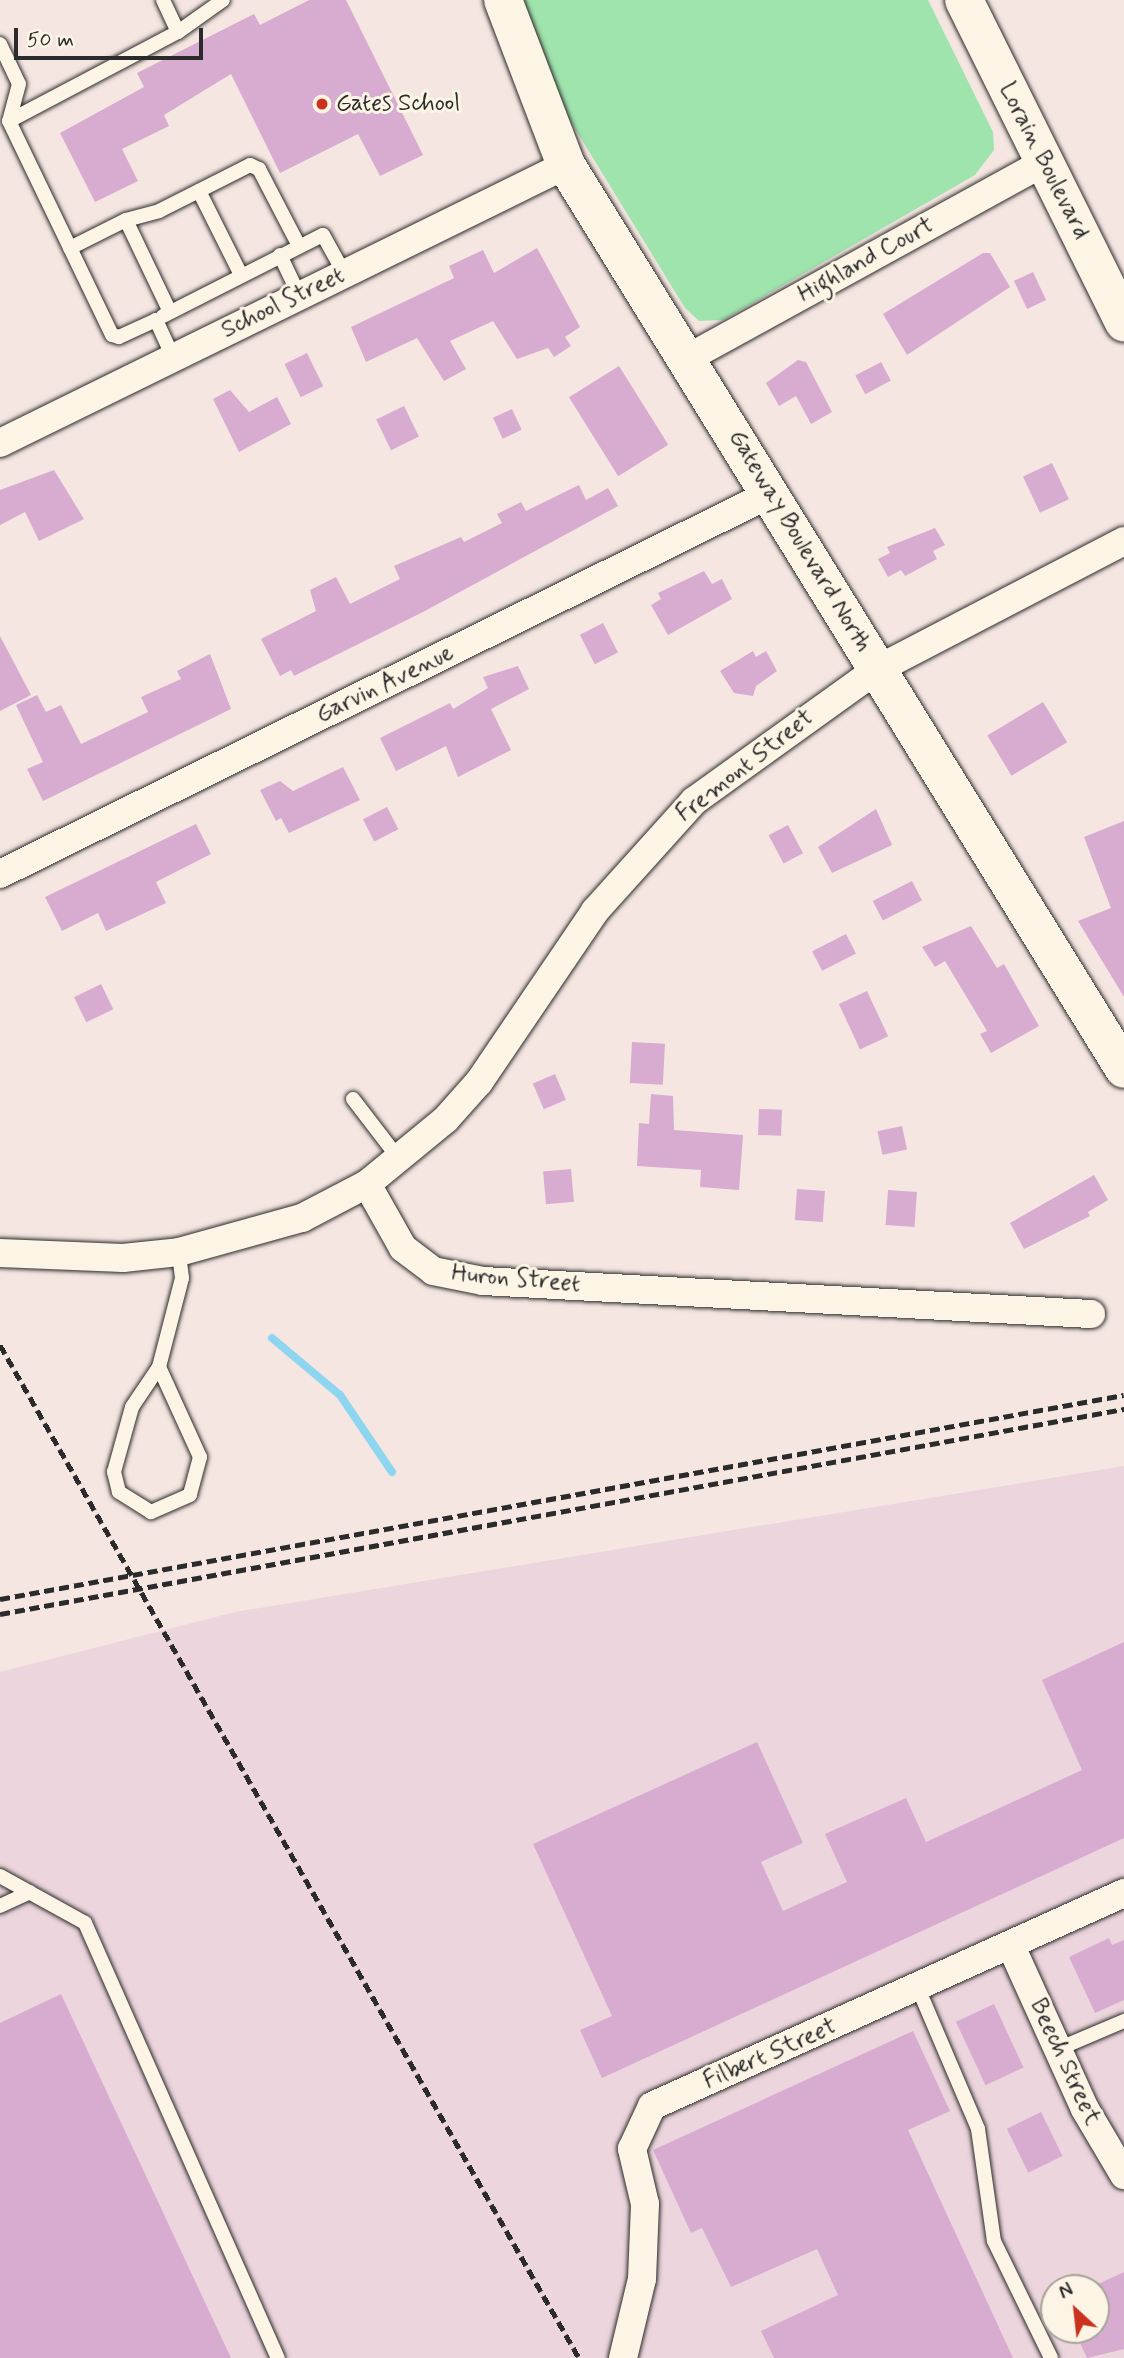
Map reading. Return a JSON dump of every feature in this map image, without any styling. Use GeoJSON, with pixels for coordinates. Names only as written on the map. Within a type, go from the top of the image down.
{"type":"FeatureCollection","features":[{"type":"Feature","properties":{"kind":"main road","name":"Gateway Boulevard North"},"geometry":{"type":"LineString","coordinates":[[503,0],[566,164],[1124,1069]]}},
{"type":"Feature","properties":{"kind":"main road","name":"Lorain Boulevard"},"geometry":{"type":"LineString","coordinates":[[964,0],[1124,321]]}},
{"type":"Feature","properties":{"kind":"street","name":"Highland Court"},"geometry":{"type":"LineString","coordinates":[[688,358],[1045,162]]}},
{"type":"Feature","properties":{"kind":"street","name":"School Street"},"geometry":{"type":"LineString","coordinates":[[0,443],[566,164]]}},
{"type":"Feature","properties":{"kind":"street","name":"Garvin Avenue"},"geometry":{"type":"LineString","coordinates":[[0,874],[770,494]]}},
{"type":"Feature","properties":{"kind":"street","name":"Fremont Street"},"geometry":{"type":"LineString","coordinates":[[367,1184],[399,1159],[479,1082],[595,911],[664,829],[729,772],[878,669],[1124,541]]}},
{"type":"Feature","properties":{"kind":"street"},"geometry":{"type":"LineString","coordinates":[[0,1253],[123,1258],[179,1252],[302,1217],[367,1184]]}},
{"type":"Feature","properties":{"kind":"street","name":"Huron Street"},"geometry":{"type":"LineString","coordinates":[[367,1184],[403,1248],[433,1271],[482,1281],[1091,1314]]}},
{"type":"Feature","properties":{"kind":"street","name":"Filbert Street"},"geometry":{"type":"LineString","coordinates":[[623,2358],[642,2279],[645,2204],[632,2149],[652,2106],[1124,1893]]}},
{"type":"Feature","properties":{"kind":"street","name":"Beech Street"},"geometry":{"type":"LineString","coordinates":[[1011,1946],[1058,2049],[1124,2175]]}},
{"type":"Feature","properties":{"kind":"lane"},"geometry":{"type":"LineString","coordinates":[[163,0],[178,32]]}},
{"type":"Feature","properties":{"kind":"lane"},"geometry":{"type":"LineString","coordinates":[[9,121],[178,32],[223,0]]}},
{"type":"Feature","properties":{"kind":"lane"},"geometry":{"type":"LineString","coordinates":[[0,44],[19,84],[9,121],[111,335],[119,337],[156,320],[323,234],[344,273]]}},
{"type":"Feature","properties":{"kind":"lane"},"geometry":{"type":"LineString","coordinates":[[70,248],[126,220],[199,191],[250,165],[259,169],[299,246]]}},
{"type":"Feature","properties":{"kind":"lane"},"geometry":{"type":"LineString","coordinates":[[199,191],[241,275]]}},
{"type":"Feature","properties":{"kind":"lane"},"geometry":{"type":"LineString","coordinates":[[126,220],[170,312]]}},
{"type":"Feature","properties":{"kind":"lane"},"geometry":{"type":"LineString","coordinates":[[280,256],[299,295]]}},
{"type":"Feature","properties":{"kind":"lane"},"geometry":{"type":"LineString","coordinates":[[156,320],[173,357]]}},
{"type":"Feature","properties":{"kind":"lane"},"geometry":{"type":"LineString","coordinates":[[353,1099],[399,1159]]}},
{"type":"Feature","properties":{"kind":"lane"},"geometry":{"type":"LineString","coordinates":[[159,1367],[200,1457],[190,1495],[150,1512],[119,1492],[114,1472],[132,1407],[159,1367],[182,1278],[179,1252]]}},
{"type":"Feature","properties":{"kind":"lane"},"geometry":{"type":"LineString","coordinates":[[0,1876],[85,1923],[278,2358]]}},
{"type":"Feature","properties":{"kind":"lane"},"geometry":{"type":"LineString","coordinates":[[0,1906],[30,1892]]}},
{"type":"Feature","properties":{"kind":"lane"},"geometry":{"type":"LineString","coordinates":[[918,1988],[978,2129],[994,2241],[1051,2358]]}},
{"type":"Feature","properties":{"kind":"lane"},"geometry":{"type":"LineString","coordinates":[[1058,2049],[1124,2021]]}},
{"type":"Feature","properties":{"kind":"shaded area"},"geometry":{"type":"Polygon","coordinates":[[[1124,1466],[1124,2358],[0,2358],[0,1672],[235,1612],[1124,1466]]]}},
{"type":"Feature","properties":{"kind":"green space"},"geometry":{"type":"Polygon","coordinates":[[[518,0],[928,0],[993,132],[994,150],[975,175],[723,320],[699,321],[685,308],[561,106],[518,0]]]}},
{"type":"Feature","properties":{"kind":"building","name":"Gates School"},"geometry":{"type":"Polygon","coordinates":[[[309,0],[346,0],[423,155],[380,176],[358,134],[280,173],[231,74],[164,115],[169,126],[122,149],[138,181],[95,202],[60,133],[144,87],[137,73],[254,14],[260,25],[309,0]]]}},
{"type":"Feature","properties":{"kind":"building"},"geometry":{"type":"Polygon","coordinates":[[[537,248],[580,327],[565,337],[571,346],[554,357],[548,348],[517,359],[493,321],[450,341],[466,369],[444,381],[417,338],[366,362],[351,327],[454,278],[449,266],[483,250],[494,273],[537,248]]]}},
{"type":"Feature","properties":{"kind":"building"},"geometry":{"type":"Polygon","coordinates":[[[983,253],[990,253],[1010,287],[907,355],[883,314],[983,253]]]}},
{"type":"Feature","properties":{"kind":"building"},"geometry":{"type":"Polygon","coordinates":[[[1033,272],[1046,300],[1027,309],[1014,281],[1033,272]]]}},
{"type":"Feature","properties":{"kind":"building"},"geometry":{"type":"Polygon","coordinates":[[[307,353],[323,386],[301,397],[285,364],[307,353]]]}},
{"type":"Feature","properties":{"kind":"building"},"geometry":{"type":"Polygon","coordinates":[[[798,360],[806,362],[832,412],[811,424],[796,396],[779,406],[766,383],[798,360]]]}},
{"type":"Feature","properties":{"kind":"building"},"geometry":{"type":"Polygon","coordinates":[[[881,362],[891,381],[865,394],[855,376],[881,362]]]}},
{"type":"Feature","properties":{"kind":"building"},"geometry":{"type":"Polygon","coordinates":[[[619,366],[668,445],[618,476],[569,397],[619,366]]]}},
{"type":"Feature","properties":{"kind":"building"},"geometry":{"type":"Polygon","coordinates":[[[230,390],[249,412],[277,397],[291,424],[239,452],[213,399],[230,390]]]}},
{"type":"Feature","properties":{"kind":"building"},"geometry":{"type":"Polygon","coordinates":[[[404,406],[419,437],[391,450],[376,420],[404,406]]]}},
{"type":"Feature","properties":{"kind":"building"},"geometry":{"type":"Polygon","coordinates":[[[512,409],[522,430],[503,439],[493,418],[512,409]]]}},
{"type":"Feature","properties":{"kind":"building"},"geometry":{"type":"Polygon","coordinates":[[[1052,463],[1069,499],[1040,513],[1023,477],[1052,463]]]}},
{"type":"Feature","properties":{"kind":"building"},"geometry":{"type":"Polygon","coordinates":[[[54,470],[84,519],[39,541],[25,512],[0,525],[0,490],[54,470]]]}},
{"type":"Feature","properties":{"kind":"building"},"geometry":{"type":"Polygon","coordinates":[[[579,485],[586,500],[608,488],[618,506],[423,612],[294,676],[291,670],[280,676],[261,639],[316,611],[310,590],[336,577],[350,604],[400,579],[394,566],[461,537],[464,542],[502,523],[497,514],[521,502],[526,511],[579,485]]]}},
{"type":"Feature","properties":{"kind":"building"},"geometry":{"type":"Polygon","coordinates":[[[935,528],[945,545],[933,551],[937,559],[905,576],[901,570],[888,577],[878,559],[890,553],[887,547],[935,528]]]}},
{"type":"Feature","properties":{"kind":"building"},"geometry":{"type":"Polygon","coordinates":[[[704,571],[712,584],[722,579],[732,599],[668,635],[651,605],[661,599],[658,593],[704,571]]]}},
{"type":"Feature","properties":{"kind":"building"},"geometry":{"type":"Polygon","coordinates":[[[603,623],[618,652],[595,664],[580,635],[603,623]]]}},
{"type":"Feature","properties":{"kind":"building"},"geometry":{"type":"Polygon","coordinates":[[[0,636],[31,695],[0,711],[0,636]]]}},
{"type":"Feature","properties":{"kind":"building"},"geometry":{"type":"Polygon","coordinates":[[[753,651],[756,657],[766,651],[777,671],[756,686],[753,696],[734,693],[720,671],[753,651]]]}},
{"type":"Feature","properties":{"kind":"building"},"geometry":{"type":"Polygon","coordinates":[[[210,654],[231,709],[43,801],[27,769],[43,762],[16,705],[37,695],[46,712],[61,705],[81,744],[148,712],[141,697],[181,679],[177,671],[210,654]]]}},
{"type":"Feature","properties":{"kind":"building"},"geometry":{"type":"Polygon","coordinates":[[[518,666],[529,689],[491,709],[511,750],[458,777],[446,746],[396,771],[380,738],[450,703],[453,709],[488,688],[483,677],[518,666]]]}},
{"type":"Feature","properties":{"kind":"building"},"geometry":{"type":"Polygon","coordinates":[[[1043,702],[1067,742],[1011,776],[987,735],[1043,702]]]}},
{"type":"Feature","properties":{"kind":"building"},"geometry":{"type":"Polygon","coordinates":[[[343,767],[360,800],[289,833],[281,818],[276,821],[260,790],[280,781],[293,791],[343,767]]]}},
{"type":"Feature","properties":{"kind":"building"},"geometry":{"type":"Polygon","coordinates":[[[387,807],[398,829],[374,842],[363,819],[387,807]]]}},
{"type":"Feature","properties":{"kind":"building"},"geometry":{"type":"Polygon","coordinates":[[[876,809],[892,845],[832,873],[818,847],[876,809]]]}},
{"type":"Feature","properties":{"kind":"building"},"geometry":{"type":"Polygon","coordinates":[[[1124,821],[1124,997],[1078,921],[1111,908],[1084,837],[1124,821]]]}},
{"type":"Feature","properties":{"kind":"building"},"geometry":{"type":"Polygon","coordinates":[[[196,824],[211,854],[156,882],[166,903],[106,931],[98,913],[62,931],[45,897],[196,824]]]}},
{"type":"Feature","properties":{"kind":"building"},"geometry":{"type":"Polygon","coordinates":[[[788,825],[803,853],[784,864],[769,835],[788,825]]]}},
{"type":"Feature","properties":{"kind":"building"},"geometry":{"type":"Polygon","coordinates":[[[912,881],[922,901],[883,921],[873,901],[912,881]]]}},
{"type":"Feature","properties":{"kind":"building"},"geometry":{"type":"Polygon","coordinates":[[[971,926],[997,968],[1004,964],[1039,1026],[991,1053],[980,1034],[987,1031],[945,961],[935,967],[922,947],[971,926]]]}},
{"type":"Feature","properties":{"kind":"building"},"geometry":{"type":"Polygon","coordinates":[[[846,934],[856,954],[822,971],[812,951],[846,934]]]}},
{"type":"Feature","properties":{"kind":"building"},"geometry":{"type":"Polygon","coordinates":[[[101,984],[113,1009],[86,1022],[74,997],[101,984]]]}},
{"type":"Feature","properties":{"kind":"building"},"geometry":{"type":"Polygon","coordinates":[[[867,991],[888,1036],[860,1049],[839,1004],[867,991]]]}},
{"type":"Feature","properties":{"kind":"building"},"geometry":{"type":"Polygon","coordinates":[[[632,1042],[665,1044],[663,1085],[630,1083],[632,1042]]]}},
{"type":"Feature","properties":{"kind":"building"},"geometry":{"type":"Polygon","coordinates":[[[555,1074],[566,1100],[544,1109],[533,1083],[555,1074]]]}},
{"type":"Feature","properties":{"kind":"building"},"geometry":{"type":"Polygon","coordinates":[[[651,1094],[673,1096],[674,1130],[743,1135],[739,1190],[700,1187],[701,1170],[637,1166],[639,1123],[649,1124],[651,1094]]]}},
{"type":"Feature","properties":{"kind":"building"},"geometry":{"type":"Polygon","coordinates":[[[759,1109],[782,1110],[781,1136],[758,1135],[759,1109]]]}},
{"type":"Feature","properties":{"kind":"building"},"geometry":{"type":"Polygon","coordinates":[[[902,1126],[907,1149],[883,1155],[878,1131],[902,1126]]]}},
{"type":"Feature","properties":{"kind":"building"},"geometry":{"type":"Polygon","coordinates":[[[571,1169],[574,1202],[546,1204],[543,1171],[571,1169]]]}},
{"type":"Feature","properties":{"kind":"building"},"geometry":{"type":"Polygon","coordinates":[[[1094,1175],[1108,1200],[1088,1212],[1090,1216],[1024,1249],[1010,1223],[1094,1175]]]}},
{"type":"Feature","properties":{"kind":"building"},"geometry":{"type":"Polygon","coordinates":[[[797,1189],[825,1191],[823,1222],[795,1220],[797,1189]]]}},
{"type":"Feature","properties":{"kind":"building"},"geometry":{"type":"Polygon","coordinates":[[[888,1190],[917,1192],[914,1227],[886,1225],[888,1190]]]}},
{"type":"Feature","properties":{"kind":"building"},"geometry":{"type":"Polygon","coordinates":[[[1124,1642],[1124,1838],[602,2078],[580,2030],[612,2016],[533,1844],[757,1742],[803,1843],[761,1862],[783,1911],[847,1882],[825,1834],[906,1798],[926,1842],[1082,1770],[1042,1680],[1124,1642]]]}},
{"type":"Feature","properties":{"kind":"building"},"geometry":{"type":"Polygon","coordinates":[[[1109,1938],[1112,1945],[1124,1940],[1124,2000],[1095,2013],[1069,1957],[1109,1938]]]}},
{"type":"Feature","properties":{"kind":"building"},"geometry":{"type":"Polygon","coordinates":[[[61,1994],[231,2358],[0,2358],[0,2023],[61,1994]]]}},
{"type":"Feature","properties":{"kind":"building"},"geometry":{"type":"Polygon","coordinates":[[[994,2004],[1024,2067],[986,2085],[956,2022],[994,2004]]]}},
{"type":"Feature","properties":{"kind":"building"},"geometry":{"type":"Polygon","coordinates":[[[913,2031],[950,2111],[908,2130],[1013,2358],[774,2358],[761,2331],[838,2295],[817,2249],[731,2287],[702,2228],[691,2233],[653,2150],[913,2031]]]}},
{"type":"Feature","properties":{"kind":"building"},"geometry":{"type":"Polygon","coordinates":[[[1041,2112],[1062,2156],[1028,2173],[1007,2129],[1041,2112]]]}},
{"type":"Feature","properties":{"kind":"building"},"geometry":{"type":"Polygon","coordinates":[[[1124,2272],[1124,2349],[1087,2358],[1080,2344],[1110,2344],[1110,2278],[1124,2272]]]}},
{"type":"Feature","properties":{"kind":"waterway"},"geometry":{"type":"LineString","coordinates":[[272,1338],[340,1395],[392,1472]]}},
{"type":"Feature","properties":{"kind":"railway"},"geometry":{"type":"LineString","coordinates":[[0,1345],[579,2358]]}},
{"type":"Feature","properties":{"kind":"railway"},"geometry":{"type":"LineString","coordinates":[[0,1599],[1124,1395]]}},
{"type":"Feature","properties":{"kind":"railway"},"geometry":{"type":"LineString","coordinates":[[0,1614],[1124,1409]]}},
{"type":"Feature","properties":{"kind":"place","name":"Gates School"},"geometry":{"type":"Point","coordinates":[322,104]}}]}
